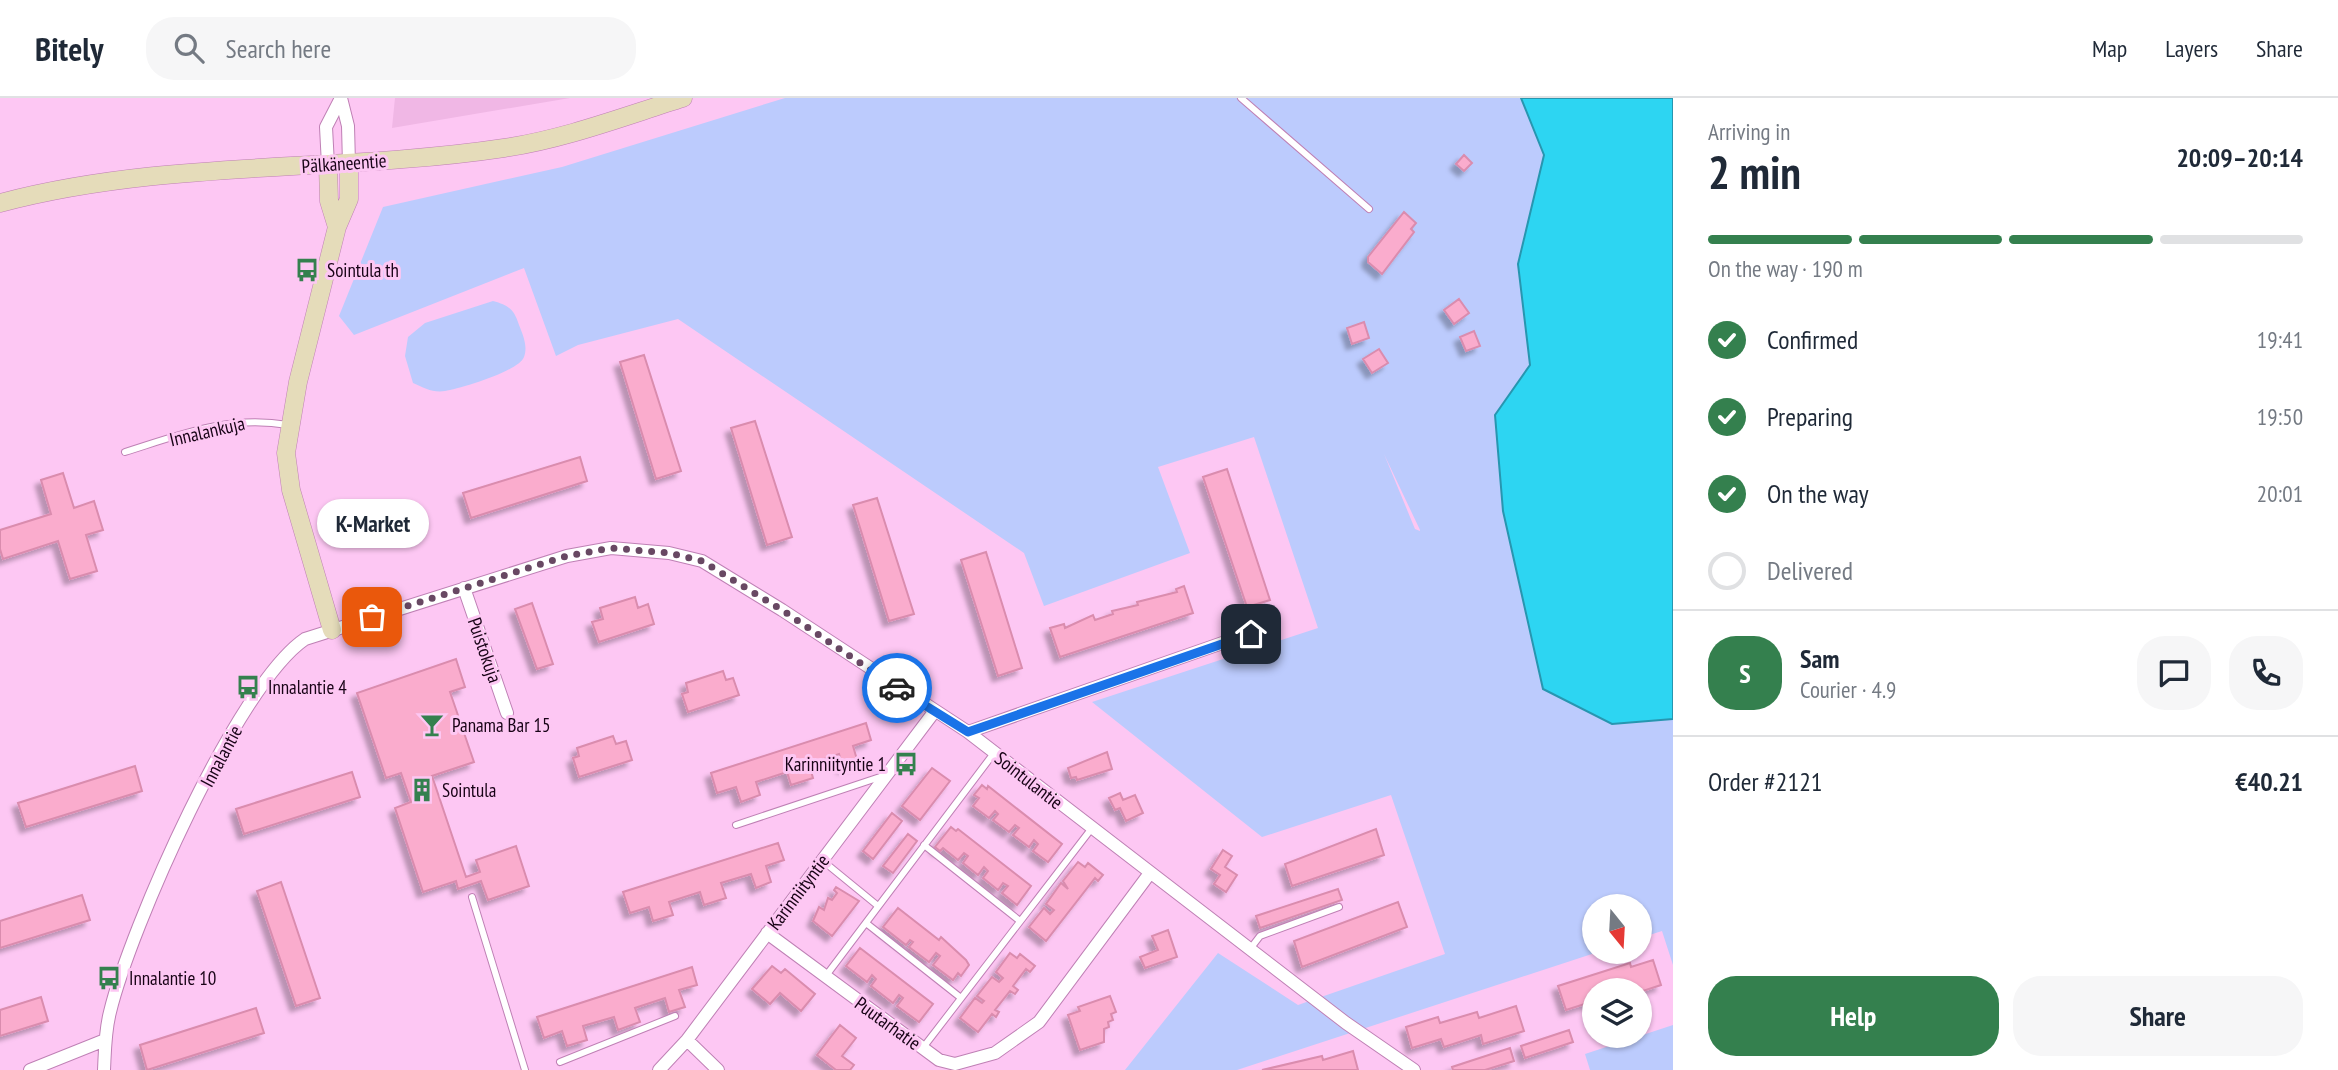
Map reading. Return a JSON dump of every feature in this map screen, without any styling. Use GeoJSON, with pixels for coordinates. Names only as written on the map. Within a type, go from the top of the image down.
{"type":"FeatureCollection","features":[{"type":"Feature","properties":{"kind":"main road","name":"Pälkäneentie"},"geometry":{"type":"LineString","coordinates":[[0,203],[49,190],[114,179],[327,165],[506,148],[683,98]]}},
{"type":"Feature","properties":{"kind":"main road"},"geometry":{"type":"LineString","coordinates":[[332,630],[286,473],[290,425],[298,382],[337,227],[349,199],[349,163]]}},
{"type":"Feature","properties":{"kind":"main road"},"geometry":{"type":"LineString","coordinates":[[327,165],[329,201],[337,227]]}},
{"type":"Feature","properties":{"kind":"street"},"geometry":{"type":"LineString","coordinates":[[341,98],[348,126],[349,163]]}},
{"type":"Feature","properties":{"kind":"street"},"geometry":{"type":"LineString","coordinates":[[327,165],[326,127],[341,98]]}},
{"type":"Feature","properties":{"kind":"street","name":"Sointulantie"},"geometry":{"type":"LineString","coordinates":[[332,630],[567,556],[611,548],[669,553],[702,561],[968,732],[1346,1023],[1414,1070]]}},
{"type":"Feature","properties":{"kind":"street","name":"Puistokuja"},"geometry":{"type":"LineString","coordinates":[[464,588],[507,713]]}},
{"type":"Feature","properties":{"kind":"street","name":"Innalantie"},"geometry":{"type":"LineString","coordinates":[[104,1070],[105,1040],[118,988],[165,864],[240,719],[287,651],[304,639],[332,630]]}},
{"type":"Feature","properties":{"kind":"street"},"geometry":{"type":"LineString","coordinates":[[968,732],[1251,634]]}},
{"type":"Feature","properties":{"kind":"street","name":"Karinniityntie"},"geometry":{"type":"LineString","coordinates":[[659,1070],[687,1040],[934,712]]}},
{"type":"Feature","properties":{"kind":"street","name":"Puutarhatie"},"geometry":{"type":"LineString","coordinates":[[767,933],[922,1049],[939,1060],[955,1064],[995,1053],[1039,1023],[1150,873]]}},
{"type":"Feature","properties":{"kind":"street"},"geometry":{"type":"LineString","coordinates":[[30,1070],[105,1040]]}},
{"type":"Feature","properties":{"kind":"street"},"geometry":{"type":"LineString","coordinates":[[687,1040],[719,1070]]}},
{"type":"Feature","properties":{"kind":"lane"},"geometry":{"type":"LineString","coordinates":[[1241,98],[1369,209]]}},
{"type":"Feature","properties":{"kind":"lane","name":"Innalankuja"},"geometry":{"type":"LineString","coordinates":[[125,452],[228,422],[259,420],[290,425]]}},
{"type":"Feature","properties":{"kind":"lane"},"geometry":{"type":"LineString","coordinates":[[825,977],[994,753]]}},
{"type":"Feature","properties":{"kind":"lane"},"geometry":{"type":"LineString","coordinates":[[736,825],[885,776]]}},
{"type":"Feature","properties":{"kind":"lane"},"geometry":{"type":"LineString","coordinates":[[922,1049],[1092,828]]}},
{"type":"Feature","properties":{"kind":"lane"},"geometry":{"type":"LineString","coordinates":[[924,845],[1020,921]]}},
{"type":"Feature","properties":{"kind":"lane"},"geometry":{"type":"LineString","coordinates":[[822,860],[878,906]]}},
{"type":"Feature","properties":{"kind":"lane"},"geometry":{"type":"LineString","coordinates":[[472,897],[525,1070]]}},
{"type":"Feature","properties":{"kind":"lane"},"geometry":{"type":"LineString","coordinates":[[1250,949],[1260,936],[1339,907]]}},
{"type":"Feature","properties":{"kind":"lane"},"geometry":{"type":"LineString","coordinates":[[866,923],[961,998]]}},
{"type":"Feature","properties":{"kind":"lane"},"geometry":{"type":"LineString","coordinates":[[560,1062],[675,1016]]}},
{"type":"Feature","properties":{"kind":"shaded area"},"geometry":{"type":"Polygon","coordinates":[[[395,98],[570,98],[392,128],[395,98]]]}},
{"type":"Feature","properties":{"kind":"shaded area"},"geometry":{"type":"Polygon","coordinates":[[[785,98],[1521,98],[1544,155],[1518,264],[1530,365],[1495,415],[1503,511],[1543,689],[1612,724],[1673,719],[1673,965],[1662,931],[1652,934],[1652,894],[1582,894],[1582,957],[1237,1070],[1125,1070],[1218,953],[1298,1005],[1445,954],[1391,795],[1262,837],[1092,702],[1318,628],[1254,437],[1158,467],[1190,553],[1044,606],[1024,553],[678,319],[578,345],[556,356],[524,268],[354,335],[339,316],[383,207],[562,167],[785,98]],[[1384,454],[1415,529],[1420,531],[1384,454]]]}},
{"type":"Feature","properties":{"kind":"shaded area"},"geometry":{"type":"Polygon","coordinates":[[[1521,98],[1673,98],[1673,719],[1612,724],[1543,689],[1503,511],[1495,415],[1530,365],[1518,264],[1544,155],[1521,98]]]}},
{"type":"Feature","properties":{"kind":"shaded area"},"geometry":{"type":"Polygon","coordinates":[[[493,301],[513,311],[517,320],[525,345],[524,357],[520,362],[488,378],[445,391],[433,391],[413,383],[405,356],[408,337],[425,323],[493,301]]]}},
{"type":"Feature","properties":{"kind":"shaded area"},"geometry":{"type":"Polygon","coordinates":[[[1673,1025],[1673,1070],[1590,1070],[1585,1054],[1603,1048],[1652,1048],[1652,1032],[1673,1025]]]}},
{"type":"Feature","properties":{"kind":"building"},"geometry":{"type":"Polygon","coordinates":[[[1464,155],[1472,163],[1464,171],[1456,164],[1464,155]]]}},
{"type":"Feature","properties":{"kind":"building"},"geometry":{"type":"Polygon","coordinates":[[[1404,212],[1416,223],[1411,229],[1414,232],[1382,274],[1368,262],[1368,257],[1404,212]]]}},
{"type":"Feature","properties":{"kind":"building"},"geometry":{"type":"Polygon","coordinates":[[[1459,299],[1469,313],[1454,324],[1444,310],[1459,299]]]}},
{"type":"Feature","properties":{"kind":"building"},"geometry":{"type":"Polygon","coordinates":[[[1364,322],[1369,338],[1352,344],[1347,328],[1364,322]]]}},
{"type":"Feature","properties":{"kind":"building"},"geometry":{"type":"Polygon","coordinates":[[[1474,331],[1480,346],[1466,351],[1460,337],[1474,331]]]}},
{"type":"Feature","properties":{"kind":"building"},"geometry":{"type":"Polygon","coordinates":[[[1379,349],[1388,363],[1372,373],[1363,359],[1379,349]]]}},
{"type":"Feature","properties":{"kind":"building"},"geometry":{"type":"Polygon","coordinates":[[[644,355],[681,471],[656,479],[620,362],[644,355]]]}},
{"type":"Feature","properties":{"kind":"building"},"geometry":{"type":"Polygon","coordinates":[[[755,421],[792,537],[767,545],[731,428],[755,421]]]}},
{"type":"Feature","properties":{"kind":"building"},"geometry":{"type":"Polygon","coordinates":[[[580,457],[587,481],[471,518],[463,493],[580,457]]]}},
{"type":"Feature","properties":{"kind":"building"},"geometry":{"type":"Polygon","coordinates":[[[1227,469],[1270,600],[1247,607],[1203,477],[1227,469]]]}},
{"type":"Feature","properties":{"kind":"building"},"geometry":{"type":"Polygon","coordinates":[[[63,473],[74,508],[94,501],[103,530],[86,535],[97,571],[70,579],[58,541],[3,559],[0,549],[0,530],[51,514],[41,480],[63,473]]]}},
{"type":"Feature","properties":{"kind":"building"},"geometry":{"type":"Polygon","coordinates":[[[877,498],[914,614],[889,621],[853,505],[877,498]]]}},
{"type":"Feature","properties":{"kind":"building"},"geometry":{"type":"Polygon","coordinates":[[[986,552],[1022,668],[998,676],[961,560],[986,552]]]}},
{"type":"Feature","properties":{"kind":"building"},"geometry":{"type":"Polygon","coordinates":[[[1184,586],[1193,613],[1060,657],[1050,628],[1064,624],[1065,628],[1093,615],[1095,620],[1113,614],[1112,611],[1138,605],[1137,602],[1177,592],[1176,589],[1184,586]]]}},
{"type":"Feature","properties":{"kind":"building"},"geometry":{"type":"Polygon","coordinates":[[[635,597],[638,608],[648,604],[654,624],[599,642],[592,622],[603,619],[600,608],[635,597]]]}},
{"type":"Feature","properties":{"kind":"building"},"geometry":{"type":"Polygon","coordinates":[[[532,603],[553,664],[537,669],[515,609],[532,603]]]}},
{"type":"Feature","properties":{"kind":"building","name":"Sointula"},"geometry":{"type":"Polygon","coordinates":[[[456,659],[465,687],[450,692],[474,762],[432,776],[466,877],[480,872],[476,860],[516,846],[529,886],[488,900],[481,881],[458,889],[456,881],[423,892],[395,808],[411,802],[401,773],[386,778],[357,693],[456,659]]]}},
{"type":"Feature","properties":{"kind":"building"},"geometry":{"type":"Polygon","coordinates":[[[723,671],[726,680],[733,678],[739,695],[688,712],[682,694],[688,692],[686,683],[723,671]]]}},
{"type":"Feature","properties":{"kind":"building"},"geometry":{"type":"Polygon","coordinates":[[[866,723],[871,740],[853,746],[858,763],[843,768],[839,754],[809,764],[813,778],[791,785],[787,772],[756,782],[760,795],[741,802],[736,787],[717,793],[711,773],[866,723]]]}},
{"type":"Feature","properties":{"kind":"building"},"geometry":{"type":"Polygon","coordinates":[[[613,736],[616,744],[626,741],[632,760],[579,777],[573,758],[579,756],[577,748],[613,736]]]}},
{"type":"Feature","properties":{"kind":"building"},"geometry":{"type":"Polygon","coordinates":[[[1107,752],[1112,769],[1077,780],[1076,777],[1071,778],[1068,768],[1107,752]]]}},
{"type":"Feature","properties":{"kind":"building"},"geometry":{"type":"Polygon","coordinates":[[[135,766],[142,791],[26,827],[18,803],[135,766]]]}},
{"type":"Feature","properties":{"kind":"building"},"geometry":{"type":"Polygon","coordinates":[[[932,768],[950,781],[920,820],[902,806],[932,768]]]}},
{"type":"Feature","properties":{"kind":"building"},"geometry":{"type":"Polygon","coordinates":[[[352,772],[360,797],[244,834],[236,809],[352,772]]]}},
{"type":"Feature","properties":{"kind":"building"},"geometry":{"type":"Polygon","coordinates":[[[982,785],[987,789],[988,786],[1062,844],[1048,862],[1033,851],[1038,844],[1034,840],[1029,847],[1013,835],[1019,828],[1015,825],[1009,832],[993,820],[998,814],[995,811],[989,818],[973,806],[979,798],[974,795],[982,785]]]}},
{"type":"Feature","properties":{"kind":"building"},"geometry":{"type":"Polygon","coordinates":[[[1120,793],[1123,800],[1135,795],[1143,813],[1126,821],[1120,808],[1115,810],[1109,798],[1120,793]]]}},
{"type":"Feature","properties":{"kind":"building"},"geometry":{"type":"Polygon","coordinates":[[[892,813],[902,821],[873,859],[863,851],[892,813]]]}},
{"type":"Feature","properties":{"kind":"building"},"geometry":{"type":"Polygon","coordinates":[[[951,827],[956,831],[958,829],[1031,886],[1017,905],[1002,893],[1008,886],[1003,883],[998,890],[983,878],[988,871],[984,867],[978,875],[963,863],[968,856],[964,853],[958,860],[943,848],[940,851],[935,847],[951,827]]]}},
{"type":"Feature","properties":{"kind":"building"},"geometry":{"type":"Polygon","coordinates":[[[1376,829],[1384,855],[1292,886],[1285,864],[1376,829]]]}},
{"type":"Feature","properties":{"kind":"building"},"geometry":{"type":"Polygon","coordinates":[[[908,834],[917,841],[893,873],[883,866],[908,834]]]}},
{"type":"Feature","properties":{"kind":"building"},"geometry":{"type":"Polygon","coordinates":[[[778,843],[784,860],[766,866],[771,882],[756,888],[751,874],[721,883],[726,898],[704,905],[700,892],[669,902],[673,915],[653,921],[649,907],[630,913],[623,892],[778,843]]]}},
{"type":"Feature","properties":{"kind":"building"},"geometry":{"type":"Polygon","coordinates":[[[1223,850],[1232,856],[1225,867],[1237,875],[1226,892],[1214,884],[1220,875],[1211,869],[1223,850]]]}},
{"type":"Feature","properties":{"kind":"building"},"geometry":{"type":"Polygon","coordinates":[[[1078,862],[1085,867],[1088,863],[1103,875],[1098,881],[1095,878],[1046,941],[1029,927],[1044,908],[1050,914],[1054,910],[1046,904],[1061,883],[1068,889],[1063,881],[1078,862]]]}},
{"type":"Feature","properties":{"kind":"building"},"geometry":{"type":"Polygon","coordinates":[[[281,882],[320,998],[296,1006],[257,891],[281,882]]]}},
{"type":"Feature","properties":{"kind":"building"},"geometry":{"type":"Polygon","coordinates":[[[836,887],[859,901],[832,936],[813,921],[819,907],[824,910],[828,898],[832,900],[837,893],[834,890],[836,887]]]}},
{"type":"Feature","properties":{"kind":"building"},"geometry":{"type":"Polygon","coordinates":[[[1338,889],[1342,900],[1260,928],[1256,916],[1338,889]]]}},
{"type":"Feature","properties":{"kind":"building"},"geometry":{"type":"Polygon","coordinates":[[[82,895],[90,920],[0,948],[0,921],[82,895]]]}},
{"type":"Feature","properties":{"kind":"building"},"geometry":{"type":"Polygon","coordinates":[[[1398,902],[1407,927],[1302,967],[1294,941],[1398,902]]]}},
{"type":"Feature","properties":{"kind":"building"},"geometry":{"type":"Polygon","coordinates":[[[898,908],[939,940],[941,937],[966,960],[969,965],[961,976],[958,973],[953,980],[933,965],[940,956],[936,953],[929,962],[909,947],[913,942],[910,940],[906,945],[883,927],[898,908]]]}},
{"type":"Feature","properties":{"kind":"building"},"geometry":{"type":"Polygon","coordinates":[[[1168,930],[1177,957],[1145,968],[1140,957],[1158,950],[1152,936],[1168,930]]]}},
{"type":"Feature","properties":{"kind":"building"},"geometry":{"type":"Polygon","coordinates":[[[860,948],[933,1004],[919,1022],[897,1006],[903,998],[899,995],[893,1003],[871,986],[876,979],[872,975],[867,982],[846,966],[860,948]]]}},
{"type":"Feature","properties":{"kind":"building"},"geometry":{"type":"Polygon","coordinates":[[[1010,953],[1017,958],[1020,954],[1035,966],[1030,972],[1026,969],[1013,986],[1018,990],[1015,994],[1010,991],[995,1010],[999,1012],[996,1017],[992,1014],[978,1032],[960,1018],[975,998],[982,1003],[984,1001],[977,996],[992,977],[999,982],[1003,978],[996,972],[1010,953]]]}},
{"type":"Feature","properties":{"kind":"building"},"geometry":{"type":"Polygon","coordinates":[[[1652,960],[1661,985],[1652,988],[1652,978],[1583,978],[1627,964],[1631,967],[1652,964],[1652,960]]]}},
{"type":"Feature","properties":{"kind":"building"},"geometry":{"type":"Polygon","coordinates":[[[772,966],[781,973],[785,969],[815,994],[801,1011],[780,993],[770,1004],[752,989],[772,966]]]}},
{"type":"Feature","properties":{"kind":"building"},"geometry":{"type":"Polygon","coordinates":[[[692,967],[697,985],[679,990],[685,1007],[669,1012],[665,998],[635,1008],[640,1022],[618,1030],[614,1017],[583,1026],[587,1040],[567,1046],[562,1031],[544,1038],[537,1017],[692,967]]]}},
{"type":"Feature","properties":{"kind":"building"},"geometry":{"type":"Polygon","coordinates":[[[1582,978],[1582,1005],[1566,1010],[1558,986],[1582,978]]]}},
{"type":"Feature","properties":{"kind":"building"},"geometry":{"type":"Polygon","coordinates":[[[1110,996],[1116,1012],[1111,1014],[1113,1020],[1108,1022],[1109,1027],[1104,1029],[1104,1042],[1080,1050],[1068,1015],[1080,1011],[1078,1007],[1110,996]]]}},
{"type":"Feature","properties":{"kind":"building"},"geometry":{"type":"Polygon","coordinates":[[[41,997],[48,1021],[0,1036],[0,1010],[41,997]]]}},
{"type":"Feature","properties":{"kind":"building"},"geometry":{"type":"Polygon","coordinates":[[[1516,1006],[1524,1031],[1483,1044],[1481,1035],[1444,1047],[1441,1039],[1412,1048],[1406,1027],[1438,1017],[1440,1023],[1477,1012],[1479,1018],[1516,1006]]]}},
{"type":"Feature","properties":{"kind":"building"},"geometry":{"type":"Polygon","coordinates":[[[256,1008],[264,1033],[147,1070],[140,1045],[256,1008]]]}},
{"type":"Feature","properties":{"kind":"building"},"geometry":{"type":"Polygon","coordinates":[[[840,1025],[856,1038],[842,1056],[854,1065],[850,1070],[836,1070],[817,1055],[840,1025]]]}},
{"type":"Feature","properties":{"kind":"building"},"geometry":{"type":"Polygon","coordinates":[[[1569,1030],[1573,1042],[1525,1058],[1521,1046],[1569,1030]]]}},
{"type":"Feature","properties":{"kind":"building"},"geometry":{"type":"Polygon","coordinates":[[[1510,1048],[1514,1061],[1485,1070],[1453,1070],[1452,1067],[1510,1048]]]}},
{"type":"Feature","properties":{"kind":"building"},"geometry":{"type":"Polygon","coordinates":[[[1353,1051],[1358,1070],[1262,1070],[1322,1056],[1323,1060],[1353,1051]]]}},
{"type":"Feature","properties":{"kind":"way so far"},"geometry":{"type":"LineString","coordinates":[[372,617],[567,556],[611,548],[669,553],[702,561],[782,610],[897,688]]}},
{"type":"Feature","properties":{"kind":"place","name":"Sointula th"},"geometry":{"type":"Point","coordinates":[307,270]}},
{"type":"Feature","properties":{"kind":"place","name":"K-Market"},"geometry":{"type":"Point","coordinates":[372,617]}},
{"type":"Feature","properties":{"kind":"place","name":"Innalantie 4"},"geometry":{"type":"Point","coordinates":[248,687]}},
{"type":"Feature","properties":{"kind":"place","name":"Panama Bar 15"},"geometry":{"type":"Point","coordinates":[432,725]}},
{"type":"Feature","properties":{"kind":"place","name":"Karinniityntie 1"},"geometry":{"type":"Point","coordinates":[906,764]}},
{"type":"Feature","properties":{"kind":"place","name":"Sointula"},"geometry":{"type":"Point","coordinates":[422,790]}},
{"type":"Feature","properties":{"kind":"place","name":"Innalantie 10"},"geometry":{"type":"Point","coordinates":[109,978]}},
{"type":"Feature","properties":{"kind":"route"},"geometry":{"type":"LineString","coordinates":[[897,688],[968,732],[1251,634]]}}]}
